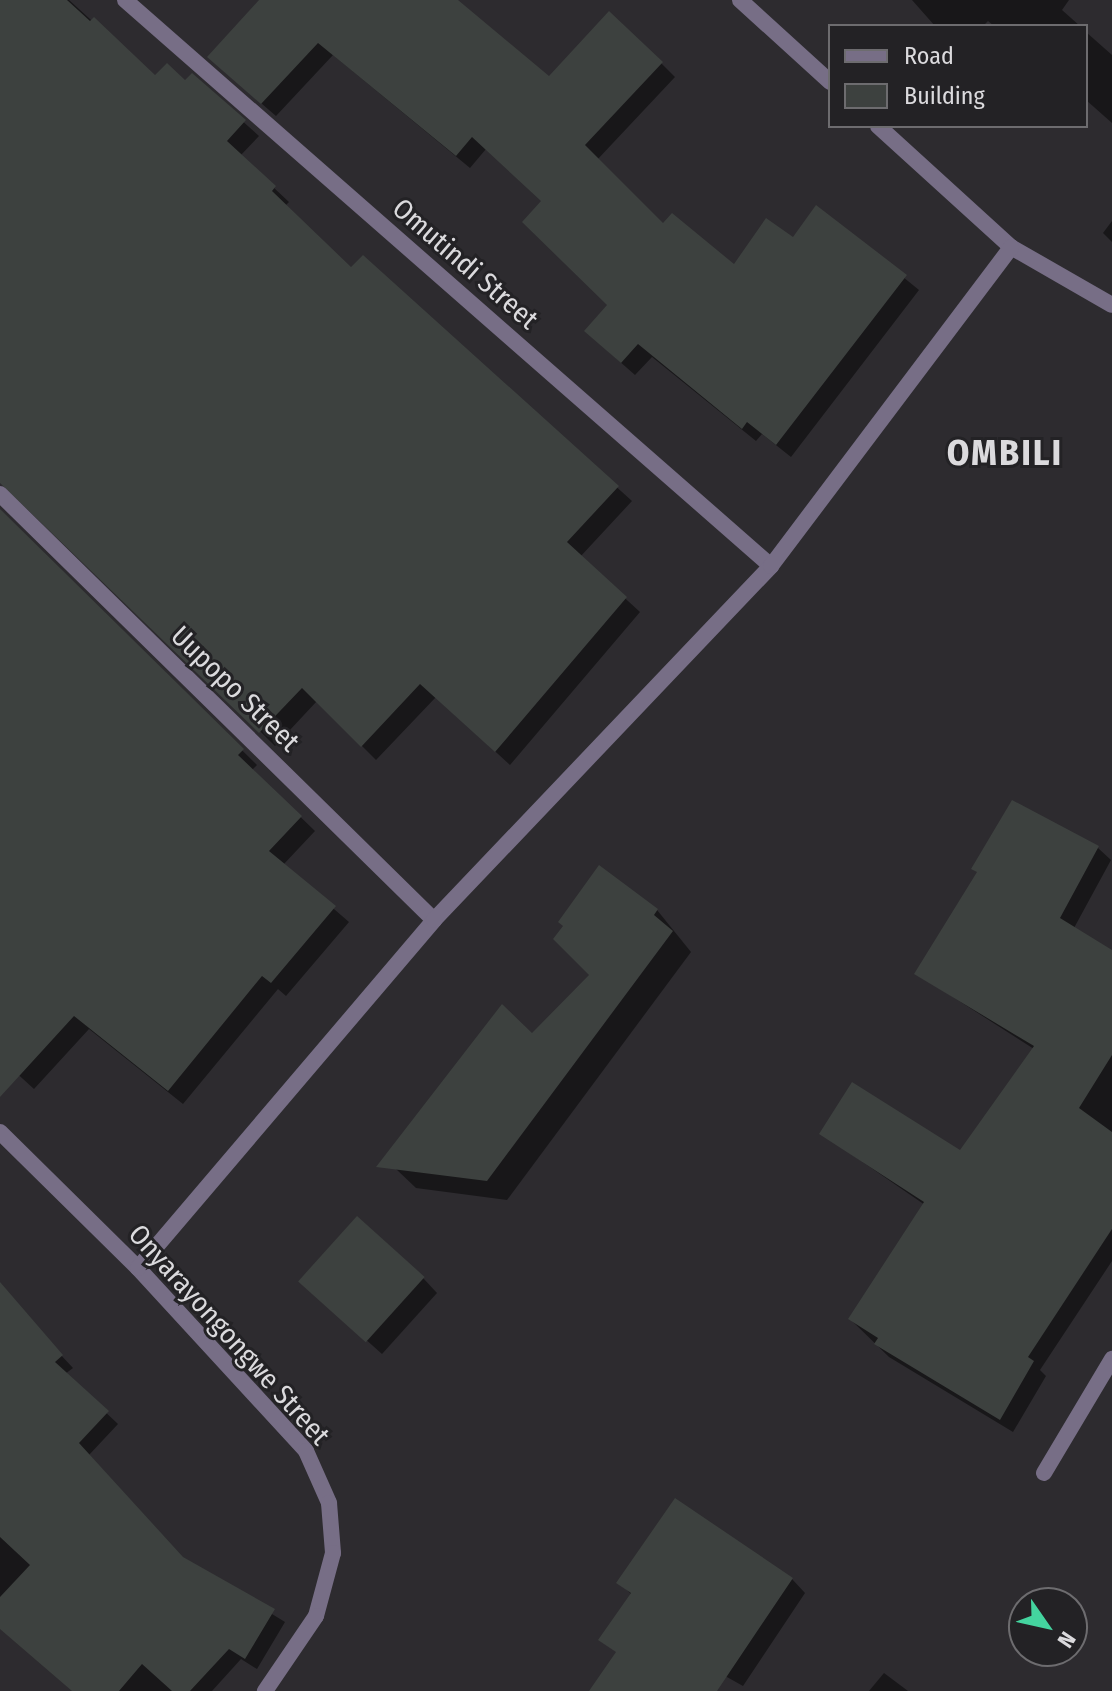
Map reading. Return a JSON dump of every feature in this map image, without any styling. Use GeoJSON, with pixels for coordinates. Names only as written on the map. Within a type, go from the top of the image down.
{"type":"FeatureCollection","features":[{"type":"Feature","properties":{"kind":"street","name":"Omutindi Street"},"geometry":{"type":"LineString","coordinates":[[125,0],[771,566]]}},
{"type":"Feature","properties":{"kind":"street"},"geometry":{"type":"LineString","coordinates":[[740,0],[828,80]]}},
{"type":"Feature","properties":{"kind":"street"},"geometry":{"type":"LineString","coordinates":[[880,128],[1011,247],[1112,305]]}},
{"type":"Feature","properties":{"kind":"street"},"geometry":{"type":"LineString","coordinates":[[138,1268],[434,920],[771,566],[1011,247]]}},
{"type":"Feature","properties":{"kind":"street","name":"Uupopo Street"},"geometry":{"type":"LineString","coordinates":[[0,494],[434,920]]}},
{"type":"Feature","properties":{"kind":"street","name":"Onyarayongongwe Street"},"geometry":{"type":"LineString","coordinates":[[0,1132],[138,1268],[306,1451],[329,1503],[333,1553],[316,1616],[265,1691]]}},
{"type":"Feature","properties":{"kind":"street"},"geometry":{"type":"LineString","coordinates":[[1044,1473],[1112,1359]]}},
{"type":"Feature","properties":{"kind":"building"},"geometry":{"type":"Polygon","coordinates":[[[0,0],[67,0],[90,21],[94,17],[155,75],[167,63],[185,80],[192,73],[246,120],[227,141],[276,186],[272,191],[351,267],[363,255],[619,486],[567,542],[627,597],[495,752],[420,684],[361,747],[302,688],[259,733],[0,483],[0,0]]]}},
{"type":"Feature","properties":{"kind":"building"},"geometry":{"type":"Polygon","coordinates":[[[259,0],[458,0],[549,76],[609,11],[663,62],[585,145],[663,223],[672,213],[734,264],[766,218],[793,237],[816,205],[907,275],[776,445],[747,422],[742,429],[638,344],[621,363],[584,331],[607,305],[522,222],[541,201],[472,137],[456,156],[318,43],[261,104],[207,57],[259,0]]]}},
{"type":"Feature","properties":{"kind":"building"},"geometry":{"type":"Polygon","coordinates":[[[0,509],[244,749],[238,755],[302,816],[269,851],[336,906],[271,983],[262,976],[168,1091],[74,1016],[0,1097],[0,509]]]}},
{"type":"Feature","properties":{"kind":"building"},"geometry":{"type":"Polygon","coordinates":[[[1012,800],[1099,846],[1060,918],[1112,950],[1112,1055],[1079,1108],[1112,1132],[1112,1229],[1028,1357],[1034,1361],[1000,1420],[874,1344],[878,1338],[848,1319],[924,1202],[819,1134],[852,1082],[960,1150],[1034,1046],[914,974],[977,872],[971,869],[1012,800]]]}},
{"type":"Feature","properties":{"kind":"building"},"geometry":{"type":"Polygon","coordinates":[[[599,865],[658,909],[654,915],[673,931],[487,1181],[376,1167],[502,1004],[532,1033],[589,975],[553,939],[563,926],[558,922],[599,865]]]}},
{"type":"Feature","properties":{"kind":"building"},"geometry":{"type":"Polygon","coordinates":[[[357,1216],[425,1277],[366,1342],[298,1281],[357,1216]]]}},
{"type":"Feature","properties":{"kind":"building"},"geometry":{"type":"Polygon","coordinates":[[[0,1282],[63,1355],[55,1362],[109,1411],[79,1443],[183,1557],[275,1609],[245,1659],[229,1649],[190,1691],[172,1691],[142,1664],[119,1691],[72,1691],[0,1629],[0,1597],[30,1565],[0,1537],[0,1282]]]}},
{"type":"Feature","properties":{"kind":"building"},"geometry":{"type":"Polygon","coordinates":[[[675,1498],[793,1578],[717,1691],[589,1691],[616,1652],[598,1640],[631,1593],[616,1583],[675,1498]]]}},
{"type":"Feature","properties":{"kind":"district","name":"OMBILI"},"geometry":{"type":"Point","coordinates":[1005,454]}}]}
